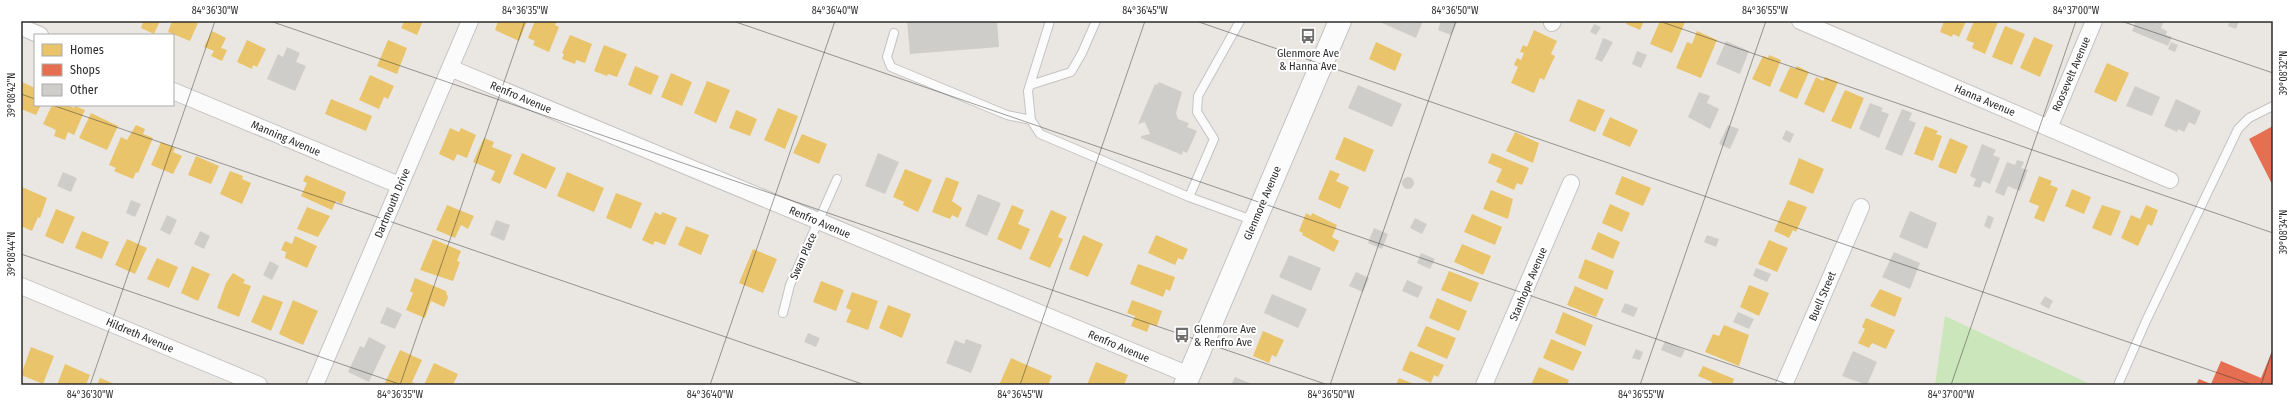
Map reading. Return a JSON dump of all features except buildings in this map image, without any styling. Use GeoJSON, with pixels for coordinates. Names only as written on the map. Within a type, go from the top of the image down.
{"type":"FeatureCollection","features":[{"type":"Feature","properties":{"kind":"street","name":"Dartmouth Drive"},"geometry":{"type":"LineString","coordinates":[[315,385],[470,21]]}},
{"type":"Feature","properties":{"kind":"street","name":"Glenmore Avenue"},"geometry":{"type":"LineString","coordinates":[[1187,380],[1340,21]]}},
{"type":"Feature","properties":{"kind":"street","name":"Hanna Avenue"},"geometry":{"type":"LineString","coordinates":[[1800,21],[2170,180]]}},
{"type":"Feature","properties":{"kind":"street","name":"Roosevelt Avenue"},"geometry":{"type":"LineString","coordinates":[[2049,128],[2094,21]]}},
{"type":"Feature","properties":{"kind":"street"},"geometry":{"type":"LineString","coordinates":[[21,27],[38,34]]}},
{"type":"Feature","properties":{"kind":"street","name":"Renfro Avenue"},"geometry":{"type":"LineString","coordinates":[[450,68],[819,221],[1187,380]]}},
{"type":"Feature","properties":{"kind":"street","name":"Manning Avenue"},"geometry":{"type":"LineString","coordinates":[[174,91],[400,185]]}},
{"type":"Feature","properties":{"kind":"street","name":"Stanhope Avenue"},"geometry":{"type":"LineString","coordinates":[[1484,385],[1571,183]]}},
{"type":"Feature","properties":{"kind":"street","name":"Buell Street"},"geometry":{"type":"LineString","coordinates":[[1784,385],[1861,206]]}},
{"type":"Feature","properties":{"kind":"street","name":"Hildreth Avenue"},"geometry":{"type":"LineString","coordinates":[[21,286],[259,385]]}},
{"type":"Feature","properties":{"kind":"lane"},"geometry":{"type":"LineString","coordinates":[[1050,21],[1028,91],[1031,120],[1040,134],[1189,197],[1255,221]]}},
{"type":"Feature","properties":{"kind":"lane"},"geometry":{"type":"LineString","coordinates":[[1030,85],[1071,72],[1082,53],[1096,21]]}},
{"type":"Feature","properties":{"kind":"lane"},"geometry":{"type":"LineString","coordinates":[[1189,197],[1214,139],[1197,112],[1198,96],[1240,21]]}},
{"type":"Feature","properties":{"kind":"lane"},"geometry":{"type":"LineString","coordinates":[[894,33],[887,57],[891,67],[1007,114],[1031,120]]}},
{"type":"Feature","properties":{"kind":"lane"},"geometry":{"type":"LineString","coordinates":[[2118,385],[2136,342],[2238,129],[2249,118],[2273,106]]}},
{"type":"Feature","properties":{"kind":"lane","name":"Swan Place"},"geometry":{"type":"LineString","coordinates":[[783,313],[790,285],[837,179]]}},
{"type":"Feature","properties":{"kind":"green space"},"geometry":{"type":"Polygon","coordinates":[[[1945,316],[2092,385],[1935,385],[1945,316]]]}},
{"type":"Feature","properties":{"kind":"place","name":"Glenmore Ave & Hanna Ave"},"geometry":{"type":"Point","coordinates":[1308,36]}},
{"type":"Feature","properties":{"kind":"place","name":"Glenmore Ave & Renfro Ave"},"geometry":{"type":"Point","coordinates":[1182,335]}}]}
